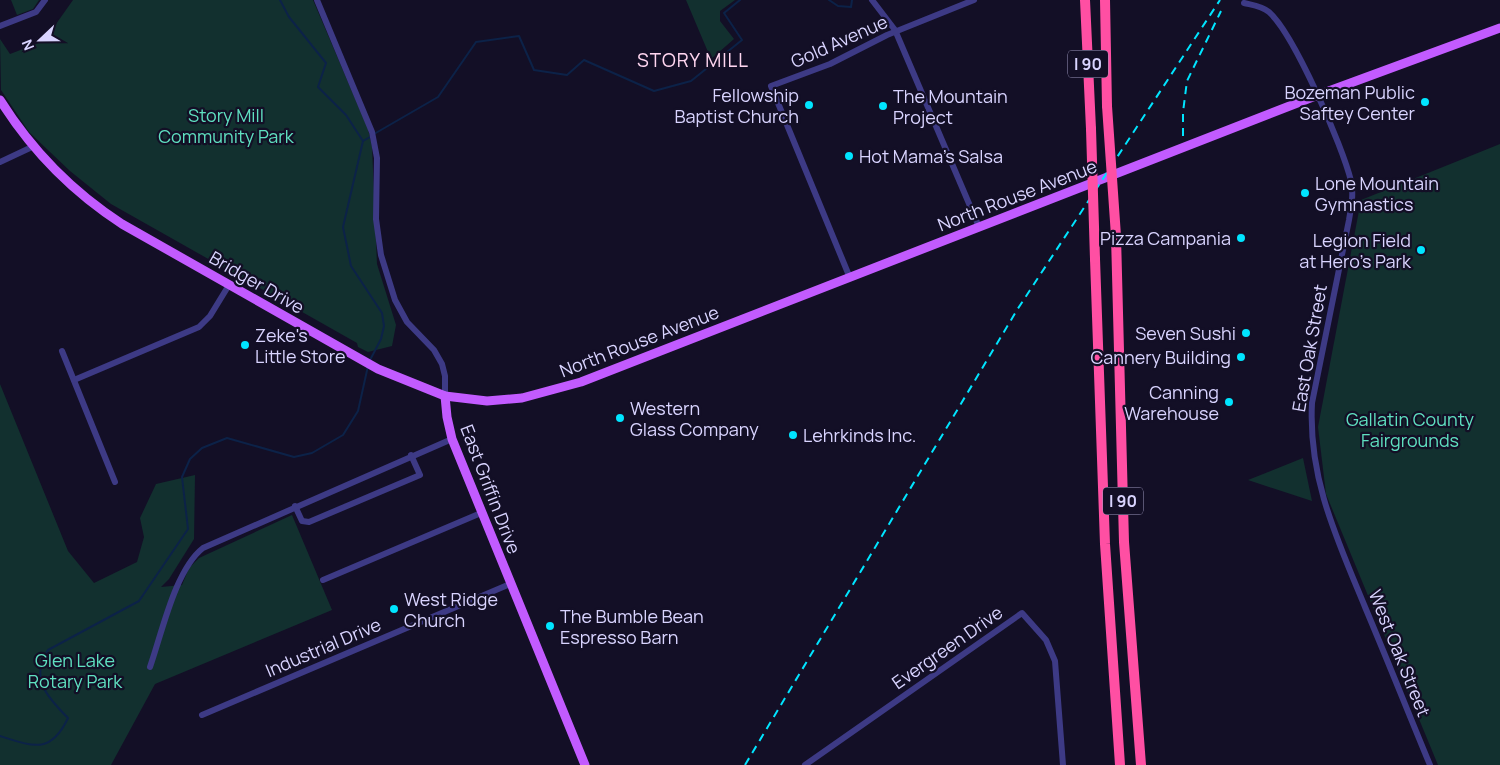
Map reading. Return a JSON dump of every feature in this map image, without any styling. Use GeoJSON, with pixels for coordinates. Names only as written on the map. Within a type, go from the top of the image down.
{"type":"FeatureCollection","features":[{"type":"Feature","properties":{"kind":"highway","name":"I 90"},"geometry":{"type":"LineString","coordinates":[[1085,0],[1105,544],[1120,765]]}},
{"type":"Feature","properties":{"kind":"highway","name":"I 90"},"geometry":{"type":"LineString","coordinates":[[1105,0],[1107,106],[1116,236],[1124,542],[1141,765]]}},
{"type":"Feature","properties":{"kind":"main road","name":"North Rouse Avenue"},"geometry":{"type":"LineString","coordinates":[[546,393],[581,382],[1318,95],[1500,28]]}},
{"type":"Feature","properties":{"kind":"main road","name":"Bridger Drive"},"geometry":{"type":"LineString","coordinates":[[0,100],[32,147],[66,182],[94,205],[357,358],[378,369],[445,396],[491,401],[546,393]]}},
{"type":"Feature","properties":{"kind":"main road","name":"East Griffin Drive"},"geometry":{"type":"LineString","coordinates":[[445,396],[452,439],[585,765]]}},
{"type":"Feature","properties":{"kind":"street"},"geometry":{"type":"LineString","coordinates":[[0,26],[36,12],[45,0]]}},
{"type":"Feature","properties":{"kind":"street","name":"East Griffin Drive"},"geometry":{"type":"LineString","coordinates":[[317,0],[372,132],[376,158],[376,219],[382,255],[395,300],[407,322],[434,350],[442,364],[446,376],[445,396]]}},
{"type":"Feature","properties":{"kind":"street"},"geometry":{"type":"LineString","coordinates":[[872,0],[896,32],[979,227]]}},
{"type":"Feature","properties":{"kind":"street","name":"Gold Avenue"},"geometry":{"type":"LineString","coordinates":[[850,278],[771,86],[836,61],[896,32],[974,0]]}},
{"type":"Feature","properties":{"kind":"street","name":"East Oak Street"},"geometry":{"type":"LineString","coordinates":[[1244,4],[1268,11],[1279,23],[1318,95],[1347,170],[1352,193],[1350,220],[1315,384],[1311,424],[1320,493],[1343,553]]}},
{"type":"Feature","properties":{"kind":"street"},"geometry":{"type":"LineString","coordinates":[[0,162],[32,147]]}},
{"type":"Feature","properties":{"kind":"street"},"geometry":{"type":"LineString","coordinates":[[74,380],[199,327],[210,316],[229,285]]}},
{"type":"Feature","properties":{"kind":"street"},"geometry":{"type":"LineString","coordinates":[[62,351],[115,482]]}},
{"type":"Feature","properties":{"kind":"street"},"geometry":{"type":"LineString","coordinates":[[150,667],[181,576],[193,556],[213,543],[411,455],[452,439]]}},
{"type":"Feature","properties":{"kind":"street"},"geometry":{"type":"LineString","coordinates":[[295,506],[302,521],[309,522],[420,475],[411,455]]}},
{"type":"Feature","properties":{"kind":"street"},"geometry":{"type":"LineString","coordinates":[[323,580],[481,513]]}},
{"type":"Feature","properties":{"kind":"street","name":"West Oak Street"},"geometry":{"type":"LineString","coordinates":[[1343,553],[1430,765]]}},
{"type":"Feature","properties":{"kind":"street","name":"Industrial Drive"},"geometry":{"type":"LineString","coordinates":[[202,715],[510,584]]}},
{"type":"Feature","properties":{"kind":"street","name":"Evergreen Drive"},"geometry":{"type":"LineString","coordinates":[[805,765],[1022,614],[1046,640],[1055,661],[1063,765]]}},
{"type":"Feature","properties":{"kind":"green space"},"geometry":{"type":"Polygon","coordinates":[[[11,0],[39,0],[33,9],[17,15],[11,0]]]}},
{"type":"Feature","properties":{"kind":"green space","name":"Story Mill Community Park"},"geometry":{"type":"Polygon","coordinates":[[[73,0],[313,0],[368,129],[372,147],[377,264],[396,325],[392,346],[368,352],[358,347],[357,343],[111,204],[70,171],[29,132],[1,90],[0,39],[10,54],[44,41],[73,0]]]}},
{"type":"Feature","properties":{"kind":"green space"},"geometry":{"type":"Polygon","coordinates":[[[686,0],[735,0],[720,11],[720,21],[734,39],[711,59],[686,0]]]}},
{"type":"Feature","properties":{"kind":"green space","name":"Gallatin County Fairgrounds"},"geometry":{"type":"Polygon","coordinates":[[[1500,144],[1500,765],[1438,765],[1326,494],[1318,427],[1361,200],[1500,144]]]}},
{"type":"Feature","properties":{"kind":"green space","name":"Glen Lake Rotary Park"},"geometry":{"type":"Polygon","coordinates":[[[0,384],[68,551],[94,583],[137,562],[144,537],[140,518],[156,484],[195,475],[194,539],[169,579],[161,587],[182,585],[189,568],[199,558],[292,515],[332,610],[155,684],[111,765],[0,765],[0,384]]]}},
{"type":"Feature","properties":{"kind":"green space"},"geometry":{"type":"Polygon","coordinates":[[[1303,458],[1312,501],[1248,480],[1303,458]]]}},
{"type":"Feature","properties":{"kind":"waterway"},"geometry":{"type":"LineString","coordinates":[[280,0],[289,17],[326,63],[318,87],[346,115],[363,141],[343,227],[351,266],[382,313],[384,326],[381,339],[369,362]]}},
{"type":"Feature","properties":{"kind":"waterway"},"geometry":{"type":"LineString","coordinates":[[374,134],[438,97],[476,42],[519,36],[534,70],[567,75],[584,60],[654,91],[691,81],[742,40],[724,13],[740,0]]}},
{"type":"Feature","properties":{"kind":"waterway"},"geometry":{"type":"LineString","coordinates":[[829,0],[838,6],[851,7],[852,0]]}},
{"type":"Feature","properties":{"kind":"waterway"},"geometry":{"type":"LineString","coordinates":[[363,141],[370,137]]}},
{"type":"Feature","properties":{"kind":"waterway"},"geometry":{"type":"LineString","coordinates":[[0,736],[23,743],[40,745],[55,738],[62,730],[68,718],[43,687],[40,670],[43,660],[48,650],[139,601],[188,529],[182,477],[190,459],[202,448],[227,438],[294,457],[312,453],[343,435],[358,411],[368,366]]}},
{"type":"Feature","properties":{"kind":"railway"},"geometry":{"type":"LineString","coordinates":[[745,765],[1017,310],[1220,0]]}},
{"type":"Feature","properties":{"kind":"railway"},"geometry":{"type":"LineString","coordinates":[[1183,136],[1183,112],[1187,81],[1221,11]]}},
{"type":"Feature","properties":{"kind":"place","name":"Bozeman Public Saftey Center"},"geometry":{"type":"Point","coordinates":[1425,102]}},
{"type":"Feature","properties":{"kind":"place","name":"Fellowship Baptist Church"},"geometry":{"type":"Point","coordinates":[809,105]}},
{"type":"Feature","properties":{"kind":"place","name":"The Mountain Project"},"geometry":{"type":"Point","coordinates":[883,106]}},
{"type":"Feature","properties":{"kind":"place","name":"Hot Mama's Salsa"},"geometry":{"type":"Point","coordinates":[849,156]}},
{"type":"Feature","properties":{"kind":"place","name":"Lone Mountain Gymnastics"},"geometry":{"type":"Point","coordinates":[1305,193]}},
{"type":"Feature","properties":{"kind":"place","name":"Pizza Campania"},"geometry":{"type":"Point","coordinates":[1241,238]}},
{"type":"Feature","properties":{"kind":"place","name":"Legion Field at Hero's Park"},"geometry":{"type":"Point","coordinates":[1421,250]}},
{"type":"Feature","properties":{"kind":"place","name":"Seven Sushi"},"geometry":{"type":"Point","coordinates":[1246,333]}},
{"type":"Feature","properties":{"kind":"place","name":"Zeke's Little Store"},"geometry":{"type":"Point","coordinates":[245,345]}},
{"type":"Feature","properties":{"kind":"place","name":"Cannery Building"},"geometry":{"type":"Point","coordinates":[1241,357]}},
{"type":"Feature","properties":{"kind":"place","name":"Canning Warehouse"},"geometry":{"type":"Point","coordinates":[1229,402]}},
{"type":"Feature","properties":{"kind":"place","name":"Western Glass Company"},"geometry":{"type":"Point","coordinates":[620,418]}},
{"type":"Feature","properties":{"kind":"place","name":"Lehrkinds Inc."},"geometry":{"type":"Point","coordinates":[793,435]}},
{"type":"Feature","properties":{"kind":"place","name":"West Ridge Church"},"geometry":{"type":"Point","coordinates":[394,609]}},
{"type":"Feature","properties":{"kind":"place","name":"The Bumble Bean Espresso Barn"},"geometry":{"type":"Point","coordinates":[550,626]}},
{"type":"Feature","properties":{"kind":"district","name":"STORY MILL"},"geometry":{"type":"Point","coordinates":[693,60]}}]}
